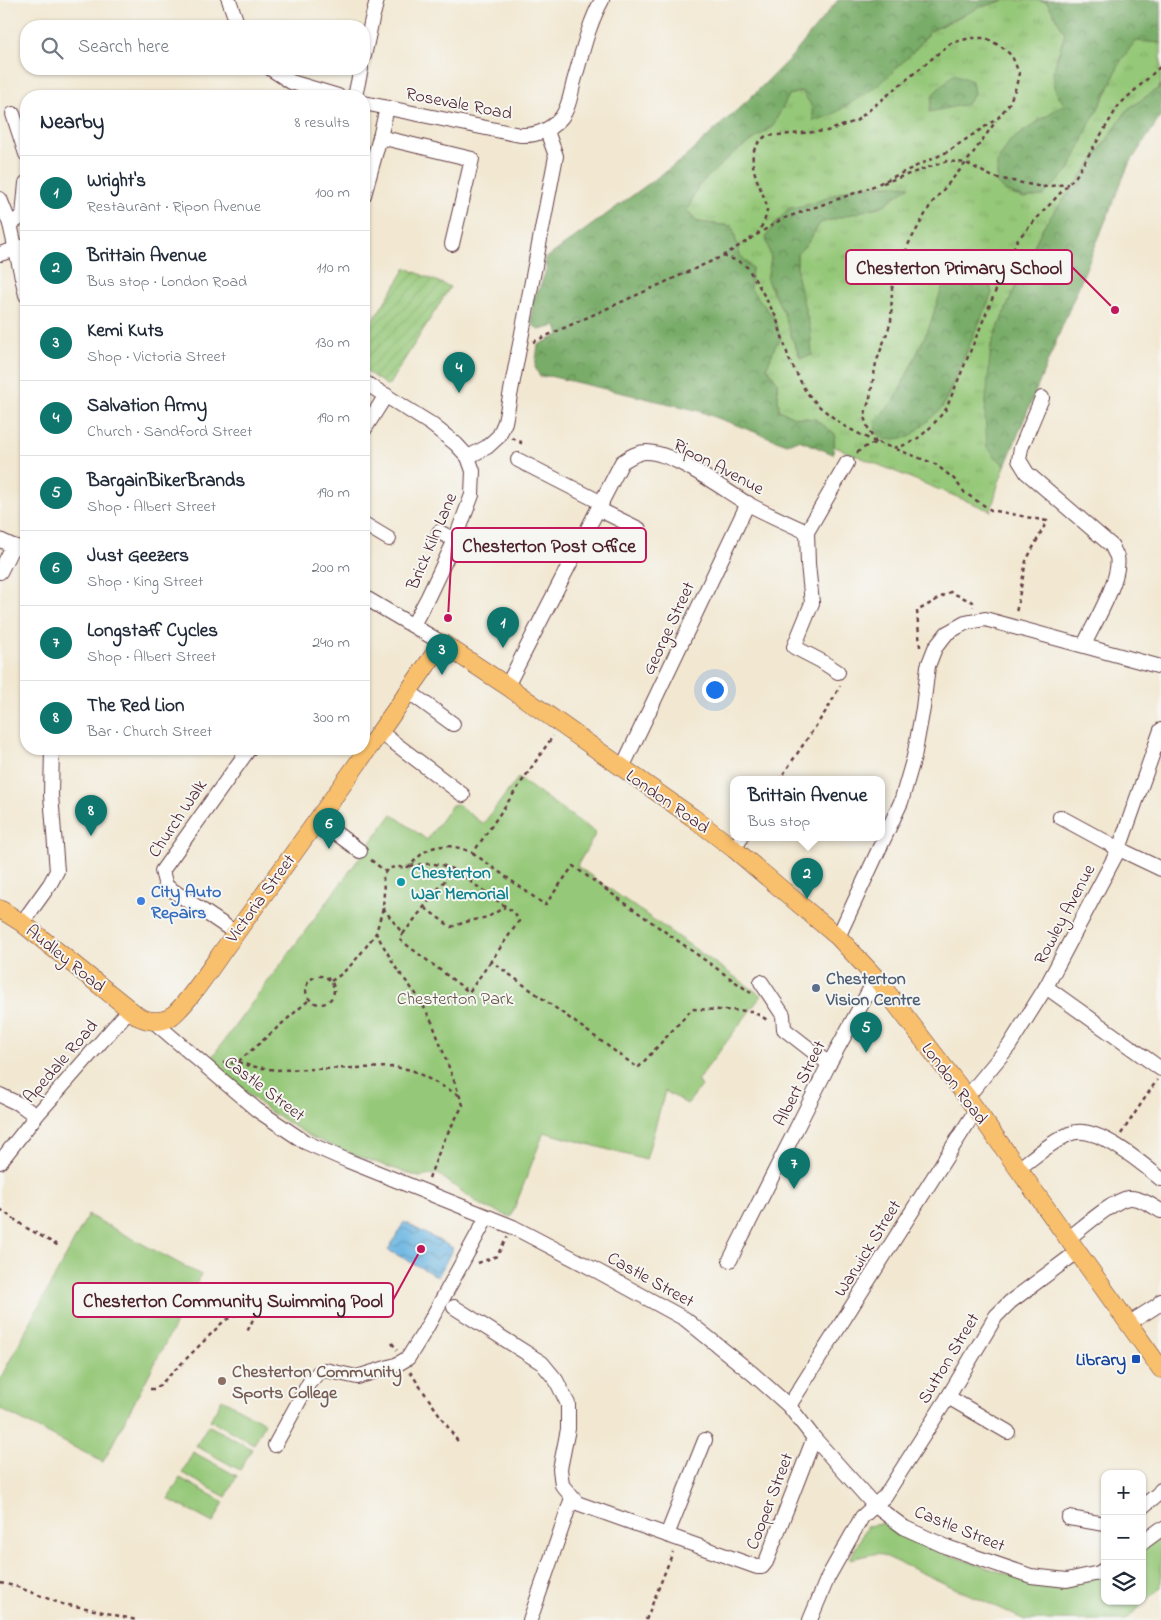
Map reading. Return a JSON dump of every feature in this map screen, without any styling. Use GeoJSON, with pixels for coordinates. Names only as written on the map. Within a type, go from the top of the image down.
{"type":"FeatureCollection","features":[{"type":"Feature","properties":{"kind":"main road","name":"London Road"},"geometry":{"type":"LineString","coordinates":[[442,643],[507,686],[692,817],[730,839]]}},
{"type":"Feature","properties":{"kind":"main road","name":"Victoria Street"},"geometry":{"type":"LineString","coordinates":[[370,746],[442,643]]}},
{"type":"Feature","properties":{"kind":"main road","name":"Victoria Street"},"geometry":{"type":"LineString","coordinates":[[153,1021],[169,1018],[177,1011],[236,933],[363,755]]}},
{"type":"Feature","properties":{"kind":"main road","name":"London Road"},"geometry":{"type":"LineString","coordinates":[[738,844],[838,936],[876,978],[972,1104],[1161,1369]]}},
{"type":"Feature","properties":{"kind":"main road","name":"Audley Road"},"geometry":{"type":"LineString","coordinates":[[0,910],[22,923],[130,1010]]}},
{"type":"Feature","properties":{"kind":"main road"},"geometry":{"type":"LineString","coordinates":[[130,1010],[146,1020],[153,1021]]}},
{"type":"Feature","properties":{"kind":"street"},"geometry":{"type":"LineString","coordinates":[[229,0],[236,20]]}},
{"type":"Feature","properties":{"kind":"street"},"geometry":{"type":"LineString","coordinates":[[370,28],[377,0]]}},
{"type":"Feature","properties":{"kind":"street"},"geometry":{"type":"LineString","coordinates":[[370,386],[431,424],[456,444],[468,457],[487,447],[499,436],[505,422],[556,156],[547,130],[562,116],[569,100],[588,30],[602,0]]}},
{"type":"Feature","properties":{"kind":"street"},"geometry":{"type":"LineString","coordinates":[[280,75],[291,82],[318,90]]}},
{"type":"Feature","properties":{"kind":"street"},"geometry":{"type":"LineString","coordinates":[[356,90],[360,75]]}},
{"type":"Feature","properties":{"kind":"street","name":"Rosevale Road"},"geometry":{"type":"LineString","coordinates":[[370,104],[520,135],[530,135],[547,130]]}},
{"type":"Feature","properties":{"kind":"street"},"geometry":{"type":"LineString","coordinates":[[370,173],[387,108]]}},
{"type":"Feature","properties":{"kind":"street"},"geometry":{"type":"LineString","coordinates":[[13,114],[20,136]]}},
{"type":"Feature","properties":{"kind":"street"},"geometry":{"type":"LineString","coordinates":[[380,137],[472,158],[452,244]]}},
{"type":"Feature","properties":{"kind":"street"},"geometry":{"type":"LineString","coordinates":[[0,199],[20,246]]}},
{"type":"Feature","properties":{"kind":"street"},"geometry":{"type":"LineString","coordinates":[[10,224],[20,218]]}},
{"type":"Feature","properties":{"kind":"street"},"geometry":{"type":"LineString","coordinates":[[0,254],[20,248]]}},
{"type":"Feature","properties":{"kind":"street"},"geometry":{"type":"LineString","coordinates":[[370,420],[386,395]]}},
{"type":"Feature","properties":{"kind":"street"},"geometry":{"type":"LineString","coordinates":[[1042,398],[1021,448],[1019,460],[1027,473],[1112,546],[1117,558],[1117,573],[1111,589],[1084,645]]}},
{"type":"Feature","properties":{"kind":"street","name":"Ripon Avenue"},"geometry":{"type":"LineString","coordinates":[[507,686],[622,462],[633,455],[647,452],[666,456],[748,503],[807,532]]}},
{"type":"Feature","properties":{"kind":"street","name":"Brick Kiln Lane"},"geometry":{"type":"LineString","coordinates":[[413,625],[454,540],[472,495],[473,470],[468,457]]}},
{"type":"Feature","properties":{"kind":"street"},"geometry":{"type":"LineString","coordinates":[[518,460],[639,529]]}},
{"type":"Feature","properties":{"kind":"street"},"geometry":{"type":"LineString","coordinates":[[838,672],[794,647],[812,603],[807,532],[846,463]]}},
{"type":"Feature","properties":{"kind":"street","name":"George Street"},"geometry":{"type":"LineString","coordinates":[[622,768],[748,503]]}},
{"type":"Feature","properties":{"kind":"street"},"geometry":{"type":"LineString","coordinates":[[370,528],[389,539]]}},
{"type":"Feature","properties":{"kind":"street"},"geometry":{"type":"LineString","coordinates":[[439,532],[454,540]]}},
{"type":"Feature","properties":{"kind":"street"},"geometry":{"type":"LineString","coordinates":[[0,540],[20,548],[0,572]]}},
{"type":"Feature","properties":{"kind":"street","name":"London Road"},"geometry":{"type":"LineString","coordinates":[[370,600],[442,643]]}},
{"type":"Feature","properties":{"kind":"street"},"geometry":{"type":"LineString","coordinates":[[885,836],[901,802],[914,757],[928,666],[935,648],[947,633],[965,624],[985,619],[1161,667]]}},
{"type":"Feature","properties":{"kind":"street"},"geometry":{"type":"LineString","coordinates":[[408,691],[453,724]]}},
{"type":"Feature","properties":{"kind":"street","name":"Rowley Avenue"},"geometry":{"type":"LineString","coordinates":[[972,1104],[1046,988],[1120,849],[1161,730]]}},
{"type":"Feature","properties":{"kind":"street"},"geometry":{"type":"LineString","coordinates":[[380,732],[463,795]]}},
{"type":"Feature","properties":{"kind":"street"},"geometry":{"type":"LineString","coordinates":[[22,923],[57,871],[51,795],[52,755]]}},
{"type":"Feature","properties":{"kind":"street","name":"Church Walk"},"geometry":{"type":"LineString","coordinates":[[236,933],[166,886],[162,871],[245,755]]}},
{"type":"Feature","properties":{"kind":"street"},"geometry":{"type":"LineString","coordinates":[[1060,817],[1161,869]]}},
{"type":"Feature","properties":{"kind":"street"},"geometry":{"type":"LineString","coordinates":[[317,819],[360,851]]}},
{"type":"Feature","properties":{"kind":"street"},"geometry":{"type":"LineString","coordinates":[[838,936],[883,841]]}},
{"type":"Feature","properties":{"kind":"street","name":"Albert Street"},"geometry":{"type":"LineString","coordinates":[[730,1260],[828,1064],[876,978]]}},
{"type":"Feature","properties":{"kind":"street"},"geometry":{"type":"LineString","coordinates":[[761,982],[783,1015],[784,1029],[828,1064]]}},
{"type":"Feature","properties":{"kind":"street"},"geometry":{"type":"LineString","coordinates":[[1046,988],[1161,1069]]}},
{"type":"Feature","properties":{"kind":"street","name":"Apedale Road"},"geometry":{"type":"LineString","coordinates":[[0,1162],[36,1116],[130,1010]]}},
{"type":"Feature","properties":{"kind":"street","name":"Castle Street"},"geometry":{"type":"LineString","coordinates":[[153,1021],[257,1110],[305,1142],[513,1227],[685,1319],[789,1406],[814,1438],[874,1505],[905,1528],[947,1547],[1031,1576],[1067,1580],[1101,1571]]}},
{"type":"Feature","properties":{"kind":"street"},"geometry":{"type":"LineString","coordinates":[[0,1095],[21,1105],[36,1116]]}},
{"type":"Feature","properties":{"kind":"street","name":"Warwick Street"},"geometry":{"type":"LineString","coordinates":[[789,1406],[972,1104]]}},
{"type":"Feature","properties":{"kind":"street"},"geometry":{"type":"LineString","coordinates":[[1018,1169],[1062,1137],[1078,1131],[1084,1131],[1128,1152],[1161,1179]]}},
{"type":"Feature","properties":{"kind":"street","name":"Sutton Street"},"geometry":{"type":"LineString","coordinates":[[810,1620],[828,1577],[862,1517],[884,1496],[948,1396],[996,1316],[1113,1205],[1131,1198],[1142,1201],[1161,1211]]}},
{"type":"Feature","properties":{"kind":"street"},"geometry":{"type":"LineString","coordinates":[[275,1445],[309,1383],[318,1373],[325,1370],[357,1377],[396,1365],[408,1358],[488,1217]]}},
{"type":"Feature","properties":{"kind":"street"},"geometry":{"type":"LineString","coordinates":[[1128,1324],[1158,1305],[1161,1301]]}},
{"type":"Feature","properties":{"kind":"street"},"geometry":{"type":"LineString","coordinates":[[454,1307],[542,1363],[556,1380],[568,1404],[568,1429],[560,1469],[562,1485],[577,1503],[672,1537],[705,1440]]}},
{"type":"Feature","properties":{"kind":"street"},"geometry":{"type":"LineString","coordinates":[[948,1396],[1008,1432]]}},
{"type":"Feature","properties":{"kind":"street","name":"Cooper Street"},"geometry":{"type":"LineString","coordinates":[[672,1537],[757,1567],[762,1567],[766,1562],[814,1438]]}},
{"type":"Feature","properties":{"kind":"street"},"geometry":{"type":"LineString","coordinates":[[1146,1504],[1161,1490]]}},
{"type":"Feature","properties":{"kind":"street"},"geometry":{"type":"LineString","coordinates":[[530,1620],[572,1498]]}},
{"type":"Feature","properties":{"kind":"street"},"geometry":{"type":"LineString","coordinates":[[1069,1518],[1101,1523]]}},
{"type":"Feature","properties":{"kind":"street"},"geometry":{"type":"LineString","coordinates":[[1146,1540],[1161,1529]]}},
{"type":"Feature","properties":{"kind":"path"},"geometry":{"type":"LineString","coordinates":[[757,235],[764,221],[767,209],[752,165],[753,151],[758,141],[766,136],[827,131],[856,121],[951,43],[970,38],[986,38],[1002,47],[1012,56],[1019,73],[1009,104],[966,163],[931,204],[909,243],[892,288],[890,322],[876,362],[870,398],[864,417],[876,443]]}},
{"type":"Feature","properties":{"kind":"path"},"geometry":{"type":"LineString","coordinates":[[895,448],[914,442],[931,427],[946,409],[1016,240],[1076,176],[1119,105],[1161,66]]}},
{"type":"Feature","properties":{"kind":"path"},"geometry":{"type":"LineString","coordinates":[[867,189],[947,152],[998,118]]}},
{"type":"Feature","properties":{"kind":"path"},"geometry":{"type":"LineString","coordinates":[[520,347],[724,256],[782,219],[947,161],[966,163],[993,177],[1042,187],[1068,184]]}},
{"type":"Feature","properties":{"kind":"path"},"geometry":{"type":"LineString","coordinates":[[724,256],[738,261],[747,267],[776,317],[789,359],[806,392],[820,408],[844,426],[876,443],[895,448],[935,464],[954,479],[965,492],[991,510],[1047,521],[1026,561],[1013,626]]}},
{"type":"Feature","properties":{"kind":"path"},"geometry":{"type":"LineString","coordinates":[[500,432],[521,442],[518,460]]}},
{"type":"Feature","properties":{"kind":"path"},"geometry":{"type":"LineString","coordinates":[[846,463],[861,449],[876,443]]}},
{"type":"Feature","properties":{"kind":"path"},"geometry":{"type":"LineString","coordinates":[[932,654],[920,649],[917,610],[950,592],[972,602],[974,621]]}},
{"type":"Feature","properties":{"kind":"path"},"geometry":{"type":"LineString","coordinates":[[782,776],[840,687],[838,672]]}},
{"type":"Feature","properties":{"kind":"path"},"geometry":{"type":"LineString","coordinates":[[473,853],[561,725]]}},
{"type":"Feature","properties":{"kind":"path"},"geometry":{"type":"LineString","coordinates":[[408,867],[430,849],[449,846],[461,847],[473,853],[545,905],[573,866],[751,993]]}},
{"type":"Feature","properties":{"kind":"path"},"geometry":{"type":"LineString","coordinates":[[360,851],[385,871]]}},
{"type":"Feature","properties":{"kind":"path"},"geometry":{"type":"LineString","coordinates":[[331,981],[340,976],[358,957],[376,933],[383,908],[384,892],[382,881],[385,871],[395,866],[408,867],[436,863],[454,870],[515,914],[519,921],[469,992],[399,938],[454,870]]}},
{"type":"Feature","properties":{"kind":"path"},"geometry":{"type":"LineString","coordinates":[[425,908],[452,927],[488,917],[505,907]]}},
{"type":"Feature","properties":{"kind":"path"},"geometry":{"type":"LineString","coordinates":[[383,908],[403,934]]}},
{"type":"Feature","properties":{"kind":"path"},"geometry":{"type":"LineString","coordinates":[[376,933],[396,968],[419,998],[432,1022],[463,1105],[443,1142],[423,1191]]}},
{"type":"Feature","properties":{"kind":"path"},"geometry":{"type":"LineString","coordinates":[[491,961],[638,1068],[692,1008],[752,1011],[770,1021],[772,1014]]}},
{"type":"Feature","properties":{"kind":"path"},"geometry":{"type":"LineString","coordinates":[[317,976],[331,981],[334,989],[333,998],[322,1005],[313,1003],[306,991],[309,982],[317,976]]}},
{"type":"Feature","properties":{"kind":"path"},"geometry":{"type":"LineString","coordinates":[[238,1062],[310,1000]]}},
{"type":"Feature","properties":{"kind":"path"},"geometry":{"type":"LineString","coordinates":[[205,1066],[216,1061],[238,1062],[276,1070],[394,1067],[412,1070],[461,1096]]}},
{"type":"Feature","properties":{"kind":"path"},"geometry":{"type":"LineString","coordinates":[[1114,1144],[1161,1075]]}},
{"type":"Feature","properties":{"kind":"path"},"geometry":{"type":"LineString","coordinates":[[0,1209],[24,1228],[59,1246]]}},
{"type":"Feature","properties":{"kind":"path"},"geometry":{"type":"LineString","coordinates":[[474,1270],[478,1262],[497,1256],[513,1227]]}},
{"type":"Feature","properties":{"kind":"path"},"geometry":{"type":"LineString","coordinates":[[150,1389],[155,1389],[160,1385],[224,1321],[239,1313],[252,1311],[256,1313],[247,1332]]}},
{"type":"Feature","properties":{"kind":"path"},"geometry":{"type":"LineString","coordinates":[[392,1343],[459,1443]]}},
{"type":"Feature","properties":{"kind":"path"},"geometry":{"type":"LineString","coordinates":[[646,1620],[672,1537]]}},
{"type":"Feature","properties":{"kind":"path"},"geometry":{"type":"LineString","coordinates":[[0,1583],[15,1586],[62,1604],[136,1620]]}},
{"type":"Feature","properties":{"kind":"green space"},"geometry":{"type":"Polygon","coordinates":[[[838,0],[1005,0],[978,8],[930,31],[917,48],[880,84],[832,115],[814,121],[811,105],[802,91],[789,95],[772,127],[732,154],[698,186],[687,211],[697,222],[732,226],[740,255],[752,268],[750,288],[774,318],[781,339],[775,346],[767,367],[777,382],[779,410],[794,417],[815,419],[835,434],[833,454],[799,440],[787,444],[696,410],[549,376],[540,377],[535,367],[538,345],[559,335],[556,326],[539,330],[531,323],[533,299],[546,270],[545,259],[684,158],[748,100],[793,55],[838,0]]]}},
{"type":"Feature","properties":{"kind":"green space"},"geometry":{"type":"Polygon","coordinates":[[[1005,0],[1047,2],[1065,33],[1056,60],[1054,77],[1055,86],[1064,104],[1037,122],[1043,196],[1068,171],[1120,62],[1135,40],[1161,43],[1161,84],[1159,88],[1128,109],[1089,166],[1043,227],[991,345],[987,447],[1005,466],[991,511],[833,446],[835,434],[815,419],[794,417],[779,410],[777,382],[767,367],[775,346],[781,339],[774,318],[750,288],[752,268],[740,255],[732,226],[697,222],[687,211],[698,186],[732,154],[772,127],[789,95],[802,91],[811,105],[917,48],[930,31],[978,8],[1005,0]],[[857,186],[814,203],[788,209],[771,259],[767,280],[783,311],[800,358],[812,355],[810,328],[797,278],[797,254],[807,244],[820,223],[884,205],[909,186],[857,186]],[[963,272],[945,279],[929,328],[895,400],[875,420],[942,408],[992,293],[988,278],[978,272],[963,272]]]}},
{"type":"Feature","properties":{"kind":"green space"},"geometry":{"type":"Polygon","coordinates":[[[1036,0],[1161,0],[1161,43],[1135,41],[1120,62],[1068,171],[1043,196],[1023,198],[1004,191],[997,184],[997,163],[1010,141],[1064,104],[1056,92],[1053,73],[1065,33],[1047,2],[1036,0]]]}},
{"type":"Feature","properties":{"kind":"green space"},"geometry":{"type":"Polygon","coordinates":[[[954,74],[972,81],[974,94],[967,104],[929,112],[933,94],[954,74]]]}},
{"type":"Feature","properties":{"kind":"green space"},"geometry":{"type":"Polygon","coordinates":[[[1161,84],[1161,116],[1128,166],[1005,466],[987,447],[985,412],[991,345],[1043,227],[1089,166],[1128,109],[1159,88],[1161,84]]]}},
{"type":"Feature","properties":{"kind":"green space"},"geometry":{"type":"Polygon","coordinates":[[[857,186],[910,186],[884,205],[820,223],[807,244],[797,254],[797,278],[810,328],[812,355],[801,358],[783,311],[767,280],[771,259],[766,238],[770,230],[788,209],[814,203],[857,186]]]}},
{"type":"Feature","properties":{"kind":"green space"},"geometry":{"type":"Polygon","coordinates":[[[406,268],[450,287],[388,386],[370,374],[370,325],[406,268]]]}},
{"type":"Feature","properties":{"kind":"green space"},"geometry":{"type":"Polygon","coordinates":[[[963,272],[978,272],[988,278],[992,293],[942,408],[910,437],[885,440],[876,432],[875,420],[895,400],[929,328],[945,279],[963,272]]]}},
{"type":"Feature","properties":{"kind":"green space","name":"Chesterton Park"},"geometry":{"type":"Polygon","coordinates":[[[518,778],[596,833],[577,866],[762,996],[697,1081],[702,1086],[687,1104],[665,1091],[646,1160],[544,1132],[511,1217],[482,1206],[438,1174],[419,1177],[360,1157],[313,1138],[269,1111],[209,1061],[392,814],[427,840],[452,805],[457,804],[483,824],[518,778]]]}},
{"type":"Feature","properties":{"kind":"green space"},"geometry":{"type":"Polygon","coordinates":[[[88,1215],[201,1275],[103,1462],[0,1409],[0,1379],[88,1215]]]}},
{"type":"Feature","properties":{"kind":"green space"},"geometry":{"type":"Polygon","coordinates":[[[222,1399],[265,1423],[254,1444],[210,1420],[222,1399]]]}},
{"type":"Feature","properties":{"kind":"green space"},"geometry":{"type":"Polygon","coordinates":[[[208,1425],[252,1449],[240,1470],[196,1446],[208,1425]]]}},
{"type":"Feature","properties":{"kind":"green space"},"geometry":{"type":"Polygon","coordinates":[[[193,1452],[237,1476],[226,1497],[182,1473],[193,1452]]]}},
{"type":"Feature","properties":{"kind":"green space"},"geometry":{"type":"Polygon","coordinates":[[[180,1478],[224,1502],[213,1523],[168,1499],[180,1478]]]}},
{"type":"Feature","properties":{"kind":"green space"},"geometry":{"type":"Polygon","coordinates":[[[886,1523],[946,1554],[1019,1578],[1101,1574],[1101,1605],[1142,1605],[1126,1620],[1025,1620],[878,1553],[850,1559],[867,1526],[886,1523]]]}},
{"type":"Feature","properties":{"kind":"green space"},"geometry":{"type":"Polygon","coordinates":[[[1161,1536],[1161,1587],[1146,1601],[1146,1547],[1161,1536]]]}},
{"type":"Feature","properties":{"kind":"water"},"geometry":{"type":"Polygon","coordinates":[[[404,1222],[453,1248],[438,1277],[388,1250],[404,1222]]]}},
{"type":"Feature","properties":{"kind":"place","name":"Chesterton Primary School"},"geometry":{"type":"Point","coordinates":[1115,310]}},
{"type":"Feature","properties":{"kind":"place","name":"Salvation Army"},"geometry":{"type":"Point","coordinates":[459,393]}},
{"type":"Feature","properties":{"kind":"place","name":"Chesterton Post Office"},"geometry":{"type":"Point","coordinates":[448,618]}},
{"type":"Feature","properties":{"kind":"place","name":"Wright's"},"geometry":{"type":"Point","coordinates":[503,648]}},
{"type":"Feature","properties":{"kind":"place","name":"Kemi Kuts"},"geometry":{"type":"Point","coordinates":[442,675]}},
{"type":"Feature","properties":{"kind":"place","name":"The Red Lion"},"geometry":{"type":"Point","coordinates":[91,836]}},
{"type":"Feature","properties":{"kind":"place","name":"Just Geezers"},"geometry":{"type":"Point","coordinates":[329,849]}},
{"type":"Feature","properties":{"kind":"place","name":"Chesterton War Memorial"},"geometry":{"type":"Point","coordinates":[401,882]}},
{"type":"Feature","properties":{"kind":"place","name":"Brittain Avenue"},"geometry":{"type":"Point","coordinates":[807,899]}},
{"type":"Feature","properties":{"kind":"place","name":"City Auto Repairs"},"geometry":{"type":"Point","coordinates":[141,901]}},
{"type":"Feature","properties":{"kind":"place","name":"Chesterton Vision Centre"},"geometry":{"type":"Point","coordinates":[816,988]}},
{"type":"Feature","properties":{"kind":"place","name":"BargainBikerBrands"},"geometry":{"type":"Point","coordinates":[866,1053]}},
{"type":"Feature","properties":{"kind":"place","name":"Longstaff Cycles"},"geometry":{"type":"Point","coordinates":[794,1189]}},
{"type":"Feature","properties":{"kind":"place","name":"Chesterton Community Swimming Pool"},"geometry":{"type":"Point","coordinates":[421,1249]}},
{"type":"Feature","properties":{"kind":"place","name":"Library"},"geometry":{"type":"Point","coordinates":[1136,1359]}},
{"type":"Feature","properties":{"kind":"place","name":"Chesterton Community Sports College"},"geometry":{"type":"Point","coordinates":[222,1381]}}]}
